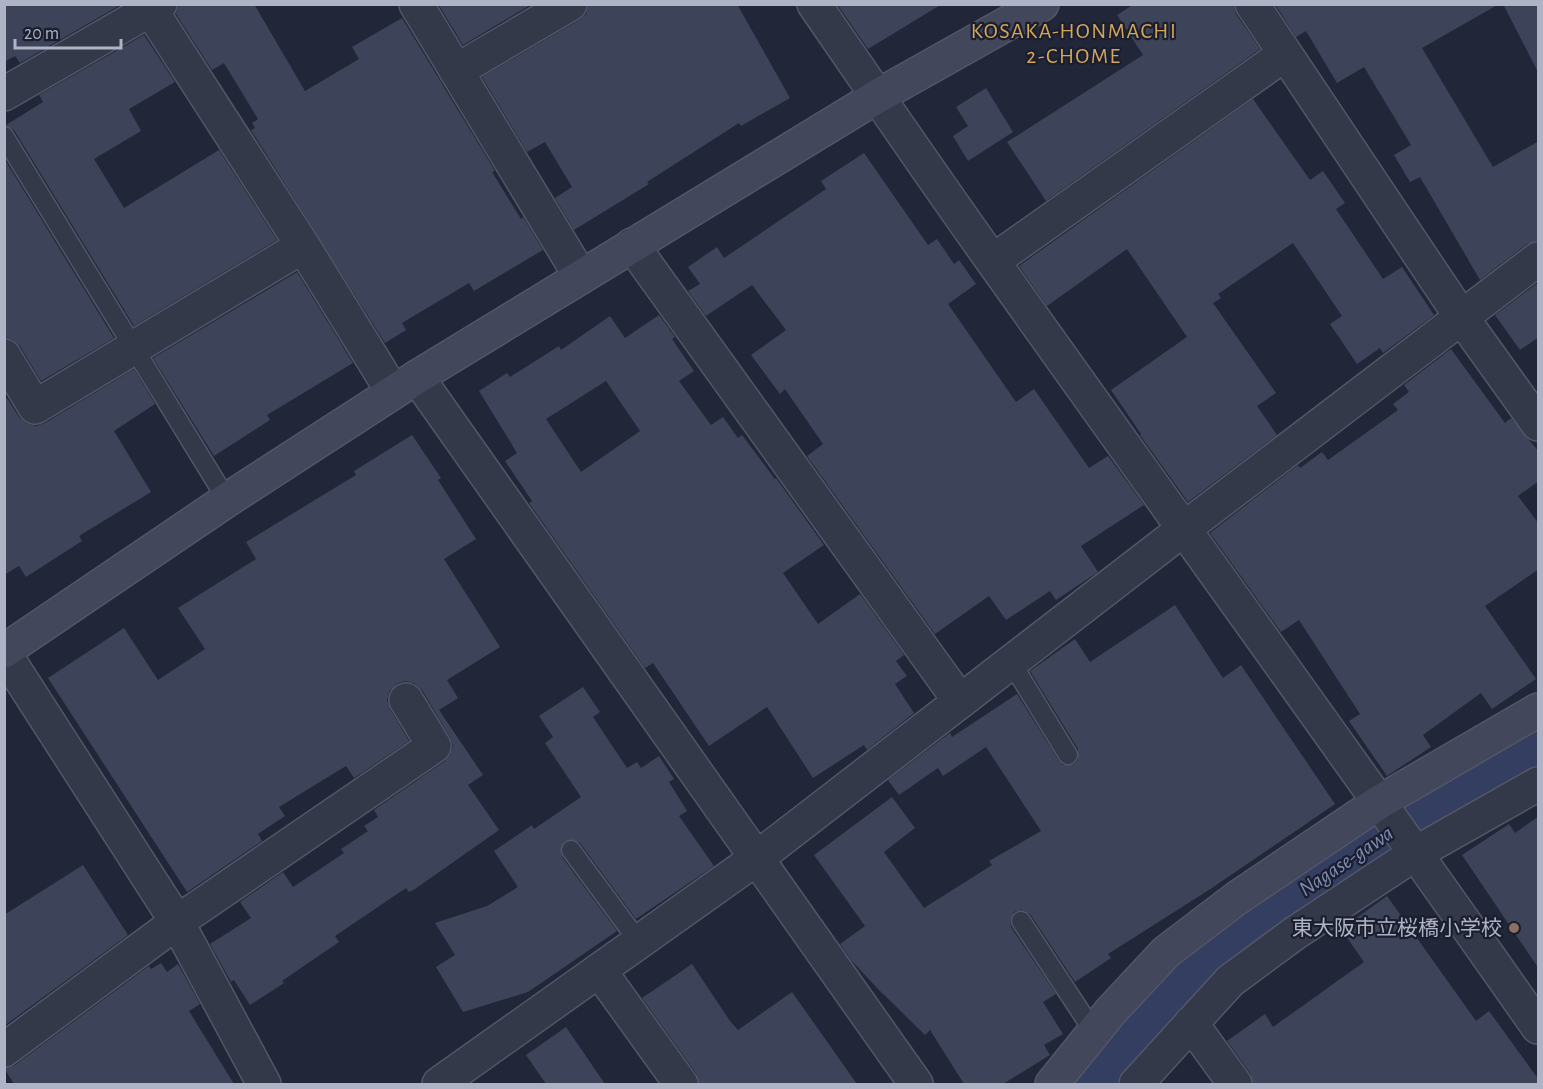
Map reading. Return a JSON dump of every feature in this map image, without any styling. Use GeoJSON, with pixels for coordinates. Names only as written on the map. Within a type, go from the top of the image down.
{"type":"FeatureCollection","features":[{"type":"Feature","properties":{"kind":"street"},"geometry":{"type":"LineString","coordinates":[[416,4],[581,277]]}},
{"type":"Feature","properties":{"kind":"street"},"geometry":{"type":"LineString","coordinates":[[456,71],[570,4]]}},
{"type":"Feature","properties":{"kind":"street"},"geometry":{"type":"LineString","coordinates":[[814,4],[993,261],[1539,1027]]}},
{"type":"Feature","properties":{"kind":"street"},"geometry":{"type":"LineString","coordinates":[[264,1084],[177,922],[4,652],[227,500],[405,385],[878,96],[1042,4]]}},
{"type":"Feature","properties":{"kind":"street"},"geometry":{"type":"LineString","coordinates":[[1252,4],[1462,318],[1539,424]]}},
{"type":"Feature","properties":{"kind":"street"},"geometry":{"type":"LineString","coordinates":[[4,94],[152,6],[303,246],[757,858],[916,1084]]}},
{"type":"Feature","properties":{"kind":"street"},"geometry":{"type":"LineString","coordinates":[[993,261],[1285,54]]}},
{"type":"Feature","properties":{"kind":"street"},"geometry":{"type":"LineString","coordinates":[[632,245],[960,701]]}},
{"type":"Feature","properties":{"kind":"street"},"geometry":{"type":"LineString","coordinates":[[4,356],[35,407],[303,246]]}},
{"type":"Feature","properties":{"kind":"street"},"geometry":{"type":"LineString","coordinates":[[439,1084],[757,858],[1539,259]]}},
{"type":"Feature","properties":{"kind":"street"},"geometry":{"type":"LineString","coordinates":[[4,1050],[177,922],[434,746],[406,700]]}},
{"type":"Feature","properties":{"kind":"street"},"geometry":{"type":"LineString","coordinates":[[1052,1084],[1111,1011],[1166,952],[1237,898],[1378,803],[1539,710]]}},
{"type":"Feature","properties":{"kind":"street"},"geometry":{"type":"LineString","coordinates":[[1137,1084],[1230,981],[1296,933],[1416,852],[1539,784]]}},
{"type":"Feature","properties":{"kind":"street"},"geometry":{"type":"LineString","coordinates":[[599,970],[681,1084]]}},
{"type":"Feature","properties":{"kind":"street"},"geometry":{"type":"LineString","coordinates":[[1191,1023],[1235,1084]]}},
{"type":"Feature","properties":{"kind":"lane"},"geometry":{"type":"LineString","coordinates":[[4,136],[227,500]]}},
{"type":"Feature","properties":{"kind":"lane"},"geometry":{"type":"LineString","coordinates":[[1011,662],[1068,754]]}},
{"type":"Feature","properties":{"kind":"lane"},"geometry":{"type":"LineString","coordinates":[[572,850],[639,942]]}},
{"type":"Feature","properties":{"kind":"lane"},"geometry":{"type":"LineString","coordinates":[[1021,921],[1094,1032]]}},
{"type":"Feature","properties":{"kind":"building"},"geometry":{"type":"Polygon","coordinates":[[[4,4],[122,4],[20,63],[15,56],[4,62],[4,4]]]}},
{"type":"Feature","properties":{"kind":"building"},"geometry":{"type":"Polygon","coordinates":[[[179,4],[254,4],[305,91],[359,59],[352,47],[402,18],[495,171],[492,172],[543,250],[474,291],[469,283],[402,323],[406,330],[385,343],[251,130],[255,128],[252,123],[258,119],[224,63],[212,70],[176,14],[179,4]]]}},
{"type":"Feature","properties":{"kind":"building"},"geometry":{"type":"Polygon","coordinates":[[[438,4],[532,4],[463,45],[438,4]]]}},
{"type":"Feature","properties":{"kind":"building"},"geometry":{"type":"Polygon","coordinates":[[[589,4],[737,4],[790,98],[741,126],[739,123],[647,182],[649,184],[574,230],[555,198],[572,187],[545,142],[527,152],[482,77],[579,20],[586,14],[589,4]]]}},
{"type":"Feature","properties":{"kind":"building"},"geometry":{"type":"Polygon","coordinates":[[[837,4],[942,4],[868,49],[837,4]]]}},
{"type":"Feature","properties":{"kind":"building"},"geometry":{"type":"Polygon","coordinates":[[[1134,4],[1233,4],[1236,14],[1260,49],[1046,201],[1007,142],[1143,55],[1117,15],[1134,4]]]}},
{"type":"Feature","properties":{"kind":"building"},"geometry":{"type":"Polygon","coordinates":[[[1275,4],[1499,4],[1422,48],[1493,167],[1539,141],[1539,241],[1527,244],[1480,280],[1420,177],[1410,182],[1394,155],[1411,145],[1364,67],[1337,83],[1306,31],[1296,37],[1275,4]]]}},
{"type":"Feature","properties":{"kind":"building"},"geometry":{"type":"Polygon","coordinates":[[[1503,4],[1539,4],[1539,74],[1503,4]]]}},
{"type":"Feature","properties":{"kind":"building"},"geometry":{"type":"Polygon","coordinates":[[[144,35],[175,82],[129,109],[141,131],[94,159],[124,208],[219,150],[277,240],[134,326],[14,130],[6,125],[43,102],[39,95],[144,35]]]}},
{"type":"Feature","properties":{"kind":"building"},"geometry":{"type":"Polygon","coordinates":[[[986,88],[1013,132],[968,161],[953,136],[968,126],[956,107],[986,88]]]}},
{"type":"Feature","properties":{"kind":"building"},"geometry":{"type":"Polygon","coordinates":[[[1253,99],[1310,180],[1323,171],[1345,203],[1336,209],[1383,279],[1402,267],[1434,315],[1383,353],[1380,348],[1357,364],[1330,324],[1342,316],[1293,243],[1218,294],[1221,298],[1213,303],[1276,393],[1257,406],[1277,435],[1188,502],[1111,390],[1187,337],[1127,249],[1047,306],[1019,266],[1253,99]]]}},
{"type":"Feature","properties":{"kind":"building"},"geometry":{"type":"Polygon","coordinates":[[[864,153],[928,245],[937,239],[954,264],[959,260],[976,284],[948,304],[1016,402],[1034,389],[1089,468],[1108,456],[1144,505],[1081,546],[1098,572],[1056,600],[1050,591],[1006,620],[989,596],[935,634],[807,456],[823,444],[785,389],[780,394],[751,355],[786,330],[752,285],[706,316],[688,291],[700,284],[688,267],[717,247],[724,258],[826,189],[821,181],[864,153]]]}},
{"type":"Feature","properties":{"kind":"building"},"geometry":{"type":"Polygon","coordinates":[[[4,158],[114,338],[41,381],[20,346],[4,337],[4,158]]]}},
{"type":"Feature","properties":{"kind":"building"},"geometry":{"type":"Polygon","coordinates":[[[297,272],[353,363],[267,415],[270,420],[214,456],[153,358],[297,272]]]}},
{"type":"Feature","properties":{"kind":"building"},"geometry":{"type":"Polygon","coordinates":[[[1539,282],[1539,337],[1520,350],[1495,315],[1539,282]]]}},
{"type":"Feature","properties":{"kind":"building"},"geometry":{"type":"Polygon","coordinates":[[[659,315],[675,337],[672,339],[694,371],[679,381],[711,425],[723,417],[738,438],[742,435],[824,545],[783,573],[818,624],[860,594],[904,655],[896,661],[907,676],[895,684],[914,713],[867,750],[864,745],[813,778],[767,707],[709,746],[653,663],[645,668],[529,503],[532,501],[505,461],[517,453],[479,391],[507,373],[510,377],[559,346],[561,350],[610,316],[625,338],[659,315]],[[606,381],[546,419],[581,472],[640,431],[606,381]]]}},
{"type":"Feature","properties":{"kind":"building"},"geometry":{"type":"Polygon","coordinates":[[[1451,349],[1505,423],[1511,418],[1539,452],[1539,481],[1518,496],[1539,524],[1539,569],[1485,606],[1536,679],[1492,709],[1481,693],[1423,735],[1431,747],[1387,776],[1349,721],[1360,714],[1299,620],[1281,632],[1210,533],[1298,465],[1300,468],[1322,452],[1328,460],[1398,410],[1393,404],[1409,392],[1404,385],[1451,349]]]}},
{"type":"Feature","properties":{"kind":"building"},"geometry":{"type":"Polygon","coordinates":[[[134,369],[155,404],[114,431],[151,492],[79,536],[82,541],[26,577],[19,566],[4,575],[4,400],[7,398],[19,417],[26,423],[36,426],[45,423],[134,369]]]}},
{"type":"Feature","properties":{"kind":"building"},"geometry":{"type":"Polygon","coordinates":[[[412,435],[441,478],[438,480],[476,539],[444,559],[500,647],[447,680],[458,698],[439,710],[483,775],[468,785],[499,830],[415,889],[409,892],[406,888],[335,936],[339,942],[250,1005],[234,980],[231,982],[210,944],[251,918],[240,902],[283,872],[293,887],[344,853],[341,849],[368,831],[364,826],[378,817],[374,810],[445,761],[453,746],[422,690],[414,683],[405,681],[396,684],[389,692],[387,700],[390,709],[409,741],[354,778],[346,766],[279,807],[285,816],[258,834],[262,841],[187,892],[48,678],[124,628],[158,680],[205,649],[178,608],[256,559],[246,542],[356,475],[354,471],[412,435]]]}},
{"type":"Feature","properties":{"kind":"building"},"geometry":{"type":"Polygon","coordinates":[[[1175,605],[1223,678],[1241,665],[1335,804],[1212,888],[1108,954],[1111,958],[1075,982],[1030,914],[1021,910],[1014,912],[1010,921],[1011,927],[1056,994],[1043,1002],[1063,1034],[1044,1045],[1050,1055],[1003,1084],[964,1084],[930,1030],[925,1035],[877,988],[851,960],[840,944],[865,926],[814,855],[892,797],[915,828],[884,852],[924,908],[992,865],[989,861],[1041,831],[986,747],[943,776],[938,768],[899,795],[888,780],[950,733],[952,737],[1017,694],[1059,761],[1063,765],[1073,765],[1078,760],[1078,749],[1030,671],[1075,639],[1090,662],[1175,605]]]}},
{"type":"Feature","properties":{"kind":"building"},"geometry":{"type":"Polygon","coordinates":[[[583,687],[600,712],[593,717],[627,768],[637,762],[641,768],[659,756],[674,779],[669,782],[687,811],[679,816],[714,866],[636,919],[580,843],[575,840],[565,841],[561,846],[562,857],[617,931],[528,992],[463,1012],[436,967],[455,955],[435,923],[487,906],[518,887],[494,851],[532,825],[534,829],[581,797],[545,743],[553,737],[539,716],[583,687]]]}},
{"type":"Feature","properties":{"kind":"building","name":"東大阪市立桜橋小学校"},"geometry":{"type":"Polygon","coordinates":[[[1539,816],[1539,969],[1462,855],[1509,824],[1515,833],[1539,816]]]}},
{"type":"Feature","properties":{"kind":"building"},"geometry":{"type":"Polygon","coordinates":[[[83,865],[128,935],[4,1026],[4,915],[83,865]]]}},
{"type":"Feature","properties":{"kind":"building"},"geometry":{"type":"Polygon","coordinates":[[[1387,896],[1476,1021],[1489,1011],[1539,1080],[1539,1084],[1253,1084],[1250,1073],[1227,1041],[1265,1014],[1273,1027],[1364,962],[1341,929],[1387,896]]]}},
{"type":"Feature","properties":{"kind":"building"},"geometry":{"type":"Polygon","coordinates":[[[161,963],[167,972],[178,964],[200,1004],[189,1011],[234,1084],[14,1084],[4,1068],[15,1065],[149,966],[151,969],[161,963]]]}},
{"type":"Feature","properties":{"kind":"building"},"geometry":{"type":"Polygon","coordinates":[[[692,964],[738,1030],[792,992],[857,1084],[699,1084],[696,1073],[642,998],[692,964]]]}},
{"type":"Feature","properties":{"kind":"building"},"geometry":{"type":"Polygon","coordinates":[[[566,1027],[605,1084],[546,1084],[526,1055],[566,1027]]]}},
{"type":"Feature","properties":{"kind":"waterway","name":"Nagase-gawa"},"geometry":{"type":"LineString","coordinates":[[1098,1084],[1184,984],[1262,917],[1451,791],[1538,739]]}},
{"type":"Feature","properties":{"kind":"place","name":"東大阪市立桜橋小学校"},"geometry":{"type":"Point","coordinates":[1514,928]}},
{"type":"Feature","properties":{"kind":"district","name":"KOSAKA-HONMACHI 2-CHOME"},"geometry":{"type":"Point","coordinates":[1074,44]}}]}
